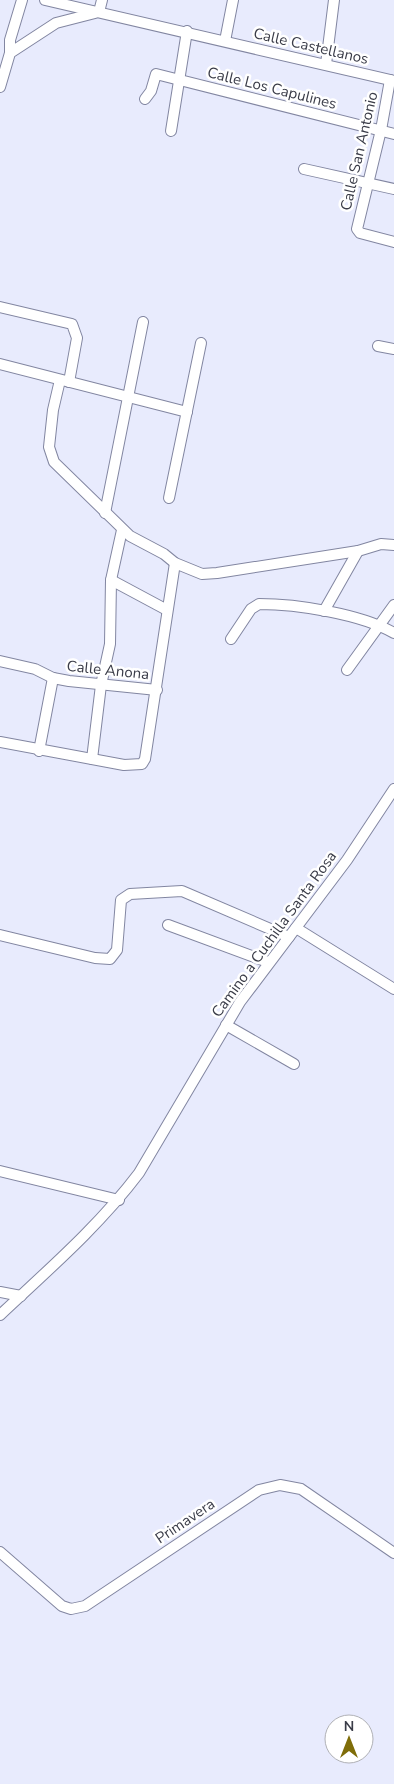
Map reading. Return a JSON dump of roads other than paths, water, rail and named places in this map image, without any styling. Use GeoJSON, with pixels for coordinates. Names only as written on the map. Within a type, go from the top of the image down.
{"type":"FeatureCollection","features":[{"type":"Feature","properties":{"kind":"street"},"geometry":{"type":"LineString","coordinates":[[0,87],[10,53],[10,40],[22,0]]}},
{"type":"Feature","properties":{"kind":"street","name":"Calle Castellanos"},"geometry":{"type":"LineString","coordinates":[[45,0],[392,80]]}},
{"type":"Feature","properties":{"kind":"street"},"geometry":{"type":"LineString","coordinates":[[10,53],[56,23],[98,12],[102,0]]}},
{"type":"Feature","properties":{"kind":"street"},"geometry":{"type":"LineString","coordinates":[[225,40],[233,0]]}},
{"type":"Feature","properties":{"kind":"street"},"geometry":{"type":"LineString","coordinates":[[326,64],[334,0]]}},
{"type":"Feature","properties":{"kind":"street"},"geometry":{"type":"LineString","coordinates":[[171,130],[187,32]]}},
{"type":"Feature","properties":{"kind":"street","name":"Calle Los Capulines"},"geometry":{"type":"LineString","coordinates":[[145,100],[151,91],[156,74],[394,134]]}},
{"type":"Feature","properties":{"kind":"street","name":"Calle San Antonio"},"geometry":{"type":"LineString","coordinates":[[392,80],[357,230],[360,233],[394,242]]}},
{"type":"Feature","properties":{"kind":"street"},"geometry":{"type":"LineString","coordinates":[[304,169],[394,189]]}},
{"type":"Feature","properties":{"kind":"street"},"geometry":{"type":"LineString","coordinates":[[0,308],[72,324],[77,338],[53,410],[49,447],[54,462],[122,530],[170,558],[175,563],[202,574],[217,573],[358,551],[381,544],[394,545]]}},
{"type":"Feature","properties":{"kind":"street"},"geometry":{"type":"LineString","coordinates":[[105,513],[143,322]]}},
{"type":"Feature","properties":{"kind":"street"},"geometry":{"type":"LineString","coordinates":[[169,498],[201,343]]}},
{"type":"Feature","properties":{"kind":"street"},"geometry":{"type":"LineString","coordinates":[[378,346],[394,349]]}},
{"type":"Feature","properties":{"kind":"street"},"geometry":{"type":"LineString","coordinates":[[0,364],[187,412]]}},
{"type":"Feature","properties":{"kind":"street"},"geometry":{"type":"LineString","coordinates":[[92,760],[100,685],[110,644],[111,580],[122,530]]}},
{"type":"Feature","properties":{"kind":"street"},"geometry":{"type":"LineString","coordinates":[[324,610],[358,551]]}},
{"type":"Feature","properties":{"kind":"street"},"geometry":{"type":"LineString","coordinates":[[0,742],[39,751],[124,765],[142,764],[145,759],[157,690],[175,563]]}},
{"type":"Feature","properties":{"kind":"street"},"geometry":{"type":"LineString","coordinates":[[111,580],[167,610]]}},
{"type":"Feature","properties":{"kind":"street"},"geometry":{"type":"LineString","coordinates":[[231,639],[238,626],[255,605],[324,610],[379,624],[394,633]]}},
{"type":"Feature","properties":{"kind":"street"},"geometry":{"type":"LineString","coordinates":[[347,670],[394,605]]}},
{"type":"Feature","properties":{"kind":"street","name":"Calle Anona"},"geometry":{"type":"LineString","coordinates":[[1,664],[34,669],[53,678],[100,685],[157,690]]}},
{"type":"Feature","properties":{"kind":"street"},"geometry":{"type":"LineString","coordinates":[[39,751],[53,678]]}},
{"type":"Feature","properties":{"kind":"street","name":"Camino a Cuchilla Santa Rosa"},"geometry":{"type":"LineString","coordinates":[[0,1316],[119,1200],[139,1173],[226,1025],[268,962],[347,860],[394,789]]}},
{"type":"Feature","properties":{"kind":"street"},"geometry":{"type":"LineString","coordinates":[[0,935],[95,958],[110,959],[117,950],[121,900],[130,894],[182,891],[289,937]]}},
{"type":"Feature","properties":{"kind":"street"},"geometry":{"type":"LineString","coordinates":[[168,925],[268,962]]}},
{"type":"Feature","properties":{"kind":"street"},"geometry":{"type":"LineString","coordinates":[[296,928],[394,989]]}},
{"type":"Feature","properties":{"kind":"street"},"geometry":{"type":"LineString","coordinates":[[226,1025],[294,1064]]}},
{"type":"Feature","properties":{"kind":"street"},"geometry":{"type":"LineString","coordinates":[[0,1171],[119,1200]]}},
{"type":"Feature","properties":{"kind":"street"},"geometry":{"type":"LineString","coordinates":[[0,1292],[20,1296]]}},
{"type":"Feature","properties":{"kind":"street","name":"Primavera"},"geometry":{"type":"LineString","coordinates":[[0,1552],[62,1606],[70,1609],[85,1606],[259,1490],[280,1484],[301,1489],[394,1553]]}}]}
